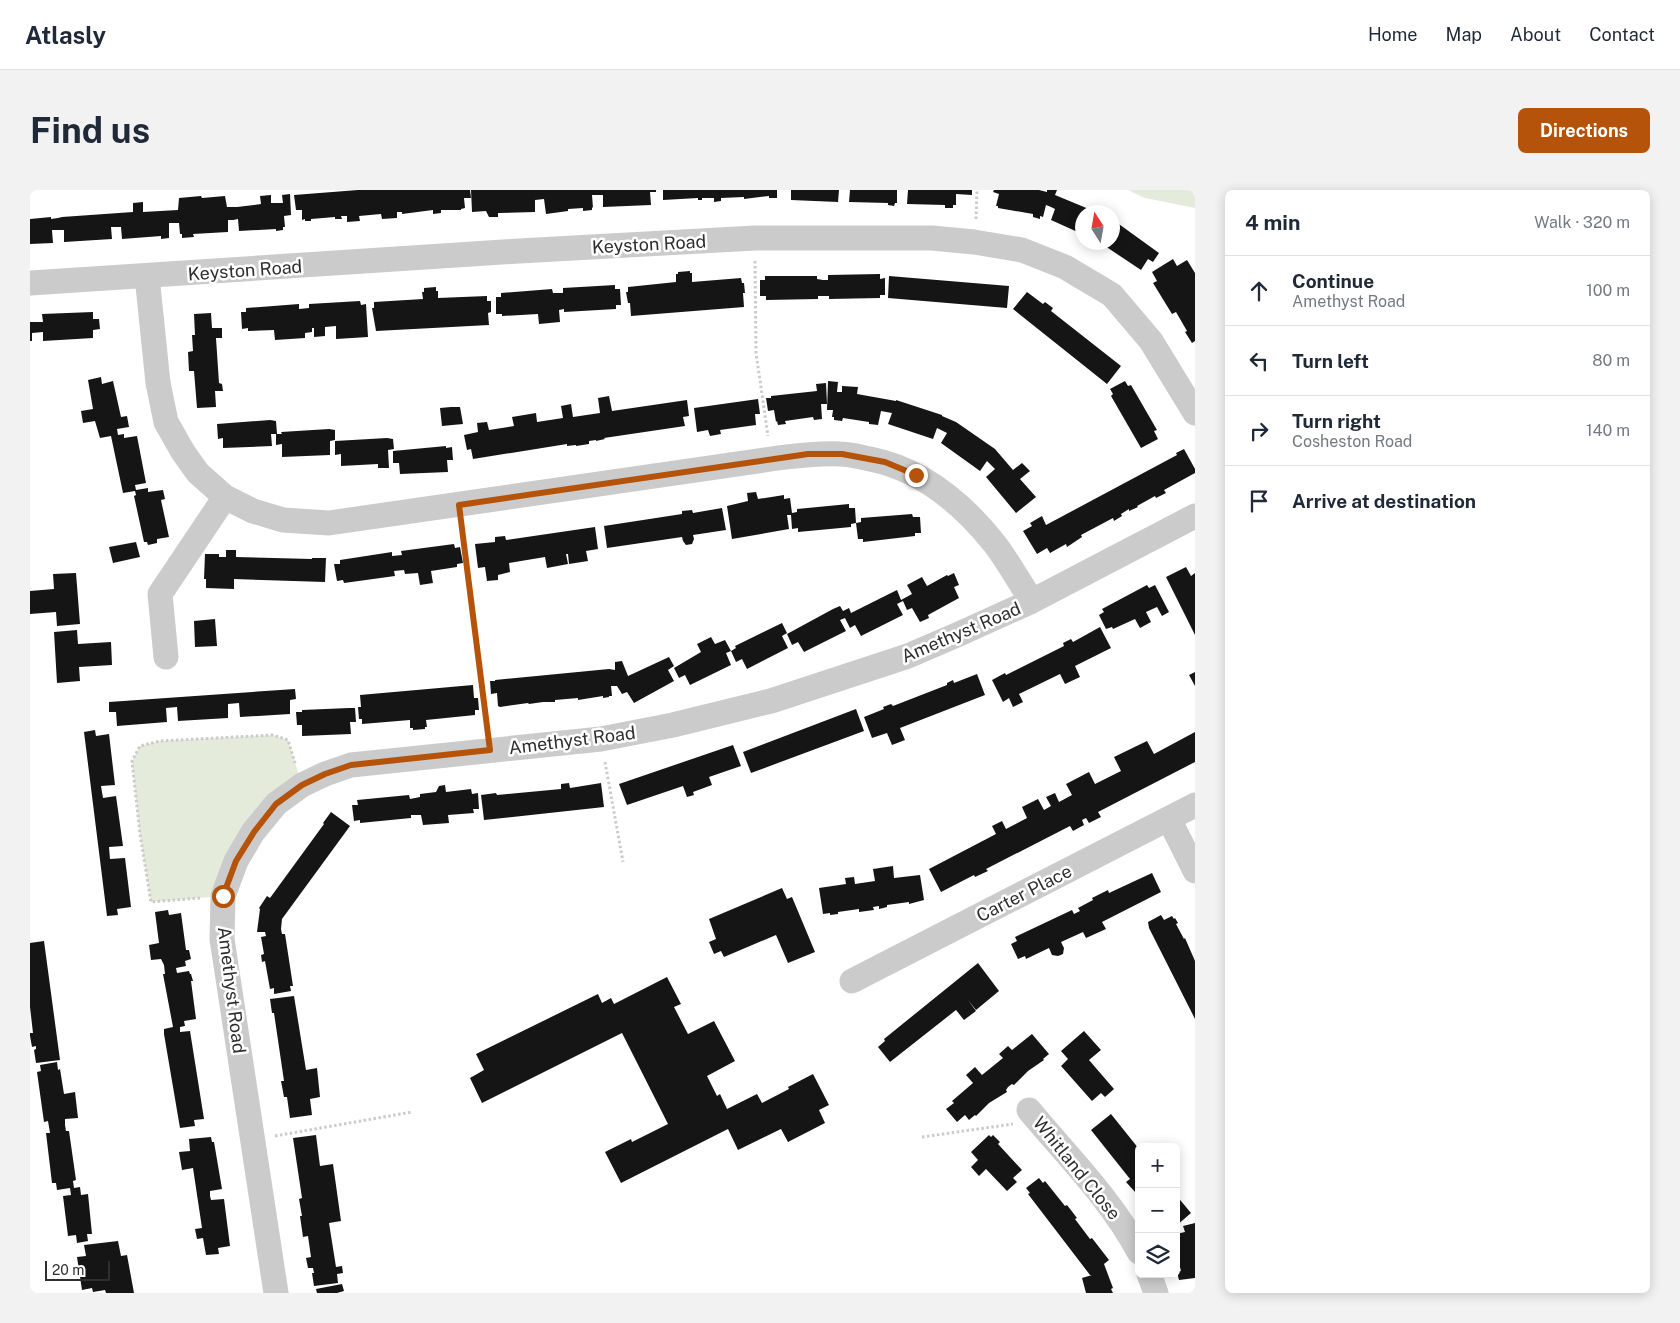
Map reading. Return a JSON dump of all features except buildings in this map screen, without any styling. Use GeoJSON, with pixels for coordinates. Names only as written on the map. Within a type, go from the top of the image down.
{"type":"FeatureCollection","features":[{"type":"Feature","properties":{"kind":"street","name":"Keyston Road"},"geometry":{"type":"LineString","coordinates":[[30,283],[519,251],[755,238],[932,238],[974,242],[1022,250],[1065,267],[1112,295],[1151,341],[1195,413]]}},
{"type":"Feature","properties":{"kind":"street"},"geometry":{"type":"LineString","coordinates":[[147,276],[158,383],[166,422],[193,466],[225,497],[253,511],[283,520],[329,523],[808,454],[842,454],[885,462],[916,475],[943,491],[973,518],[995,544],[1032,601]]}},
{"type":"Feature","properties":{"kind":"street"},"geometry":{"type":"LineString","coordinates":[[166,658],[160,594],[225,497]]}},
{"type":"Feature","properties":{"kind":"street","name":"Amethyst Road"},"geometry":{"type":"LineString","coordinates":[[276,1293],[222,939],[223,896],[236,861],[254,832],[276,804],[302,785],[351,765],[601,739],[673,725],[771,701],[908,656],[959,634],[1032,601],[1195,516]]}},
{"type":"Feature","properties":{"kind":"street","name":"Carter Place"},"geometry":{"type":"LineString","coordinates":[[852,981],[1195,805]]}},
{"type":"Feature","properties":{"kind":"street"},"geometry":{"type":"LineString","coordinates":[[1169,819],[1195,871]]}},
{"type":"Feature","properties":{"kind":"street","name":"Whitland Close"},"geometry":{"type":"LineString","coordinates":[[1034,1115],[1104,1198],[1135,1244]]}},
{"type":"Feature","properties":{"kind":"street"},"geometry":{"type":"LineString","coordinates":[[1150,1278],[1156,1293]]}},
{"type":"Feature","properties":{"kind":"path"},"geometry":{"type":"LineString","coordinates":[[974,242],[977,190]]}},
{"type":"Feature","properties":{"kind":"path"},"geometry":{"type":"LineString","coordinates":[[755,238],[756,353],[771,459]]}},
{"type":"Feature","properties":{"kind":"path"},"geometry":{"type":"LineString","coordinates":[[459,505],[490,750]]}},
{"type":"Feature","properties":{"kind":"path"},"geometry":{"type":"LineString","coordinates":[[223,896],[151,902],[140,834],[132,761],[140,746],[160,741],[273,735],[288,740],[302,785]]}},
{"type":"Feature","properties":{"kind":"path"},"geometry":{"type":"LineString","coordinates":[[601,739],[623,862]]}},
{"type":"Feature","properties":{"kind":"path"},"geometry":{"type":"LineString","coordinates":[[253,1140],[412,1112]]}},
{"type":"Feature","properties":{"kind":"path"},"geometry":{"type":"LineString","coordinates":[[922,1137],[1034,1115]]}},
{"type":"Feature","properties":{"kind":"green space"},"geometry":{"type":"Polygon","coordinates":[[[1128,190],[1195,190],[1195,208],[1145,198],[1128,190]]]}},
{"type":"Feature","properties":{"kind":"green space"},"geometry":{"type":"Polygon","coordinates":[[[273,735],[288,740],[302,785],[276,804],[223,896],[151,902],[140,834],[132,761],[140,746],[160,741],[273,735]]]}},
{"type":"Feature","properties":{"kind":"route"},"geometry":{"type":"LineString","coordinates":[[223,896],[236,861],[254,832],[276,804],[302,785],[351,765],[490,750],[459,505],[808,454],[842,454],[885,462],[916,475]]}}]}
